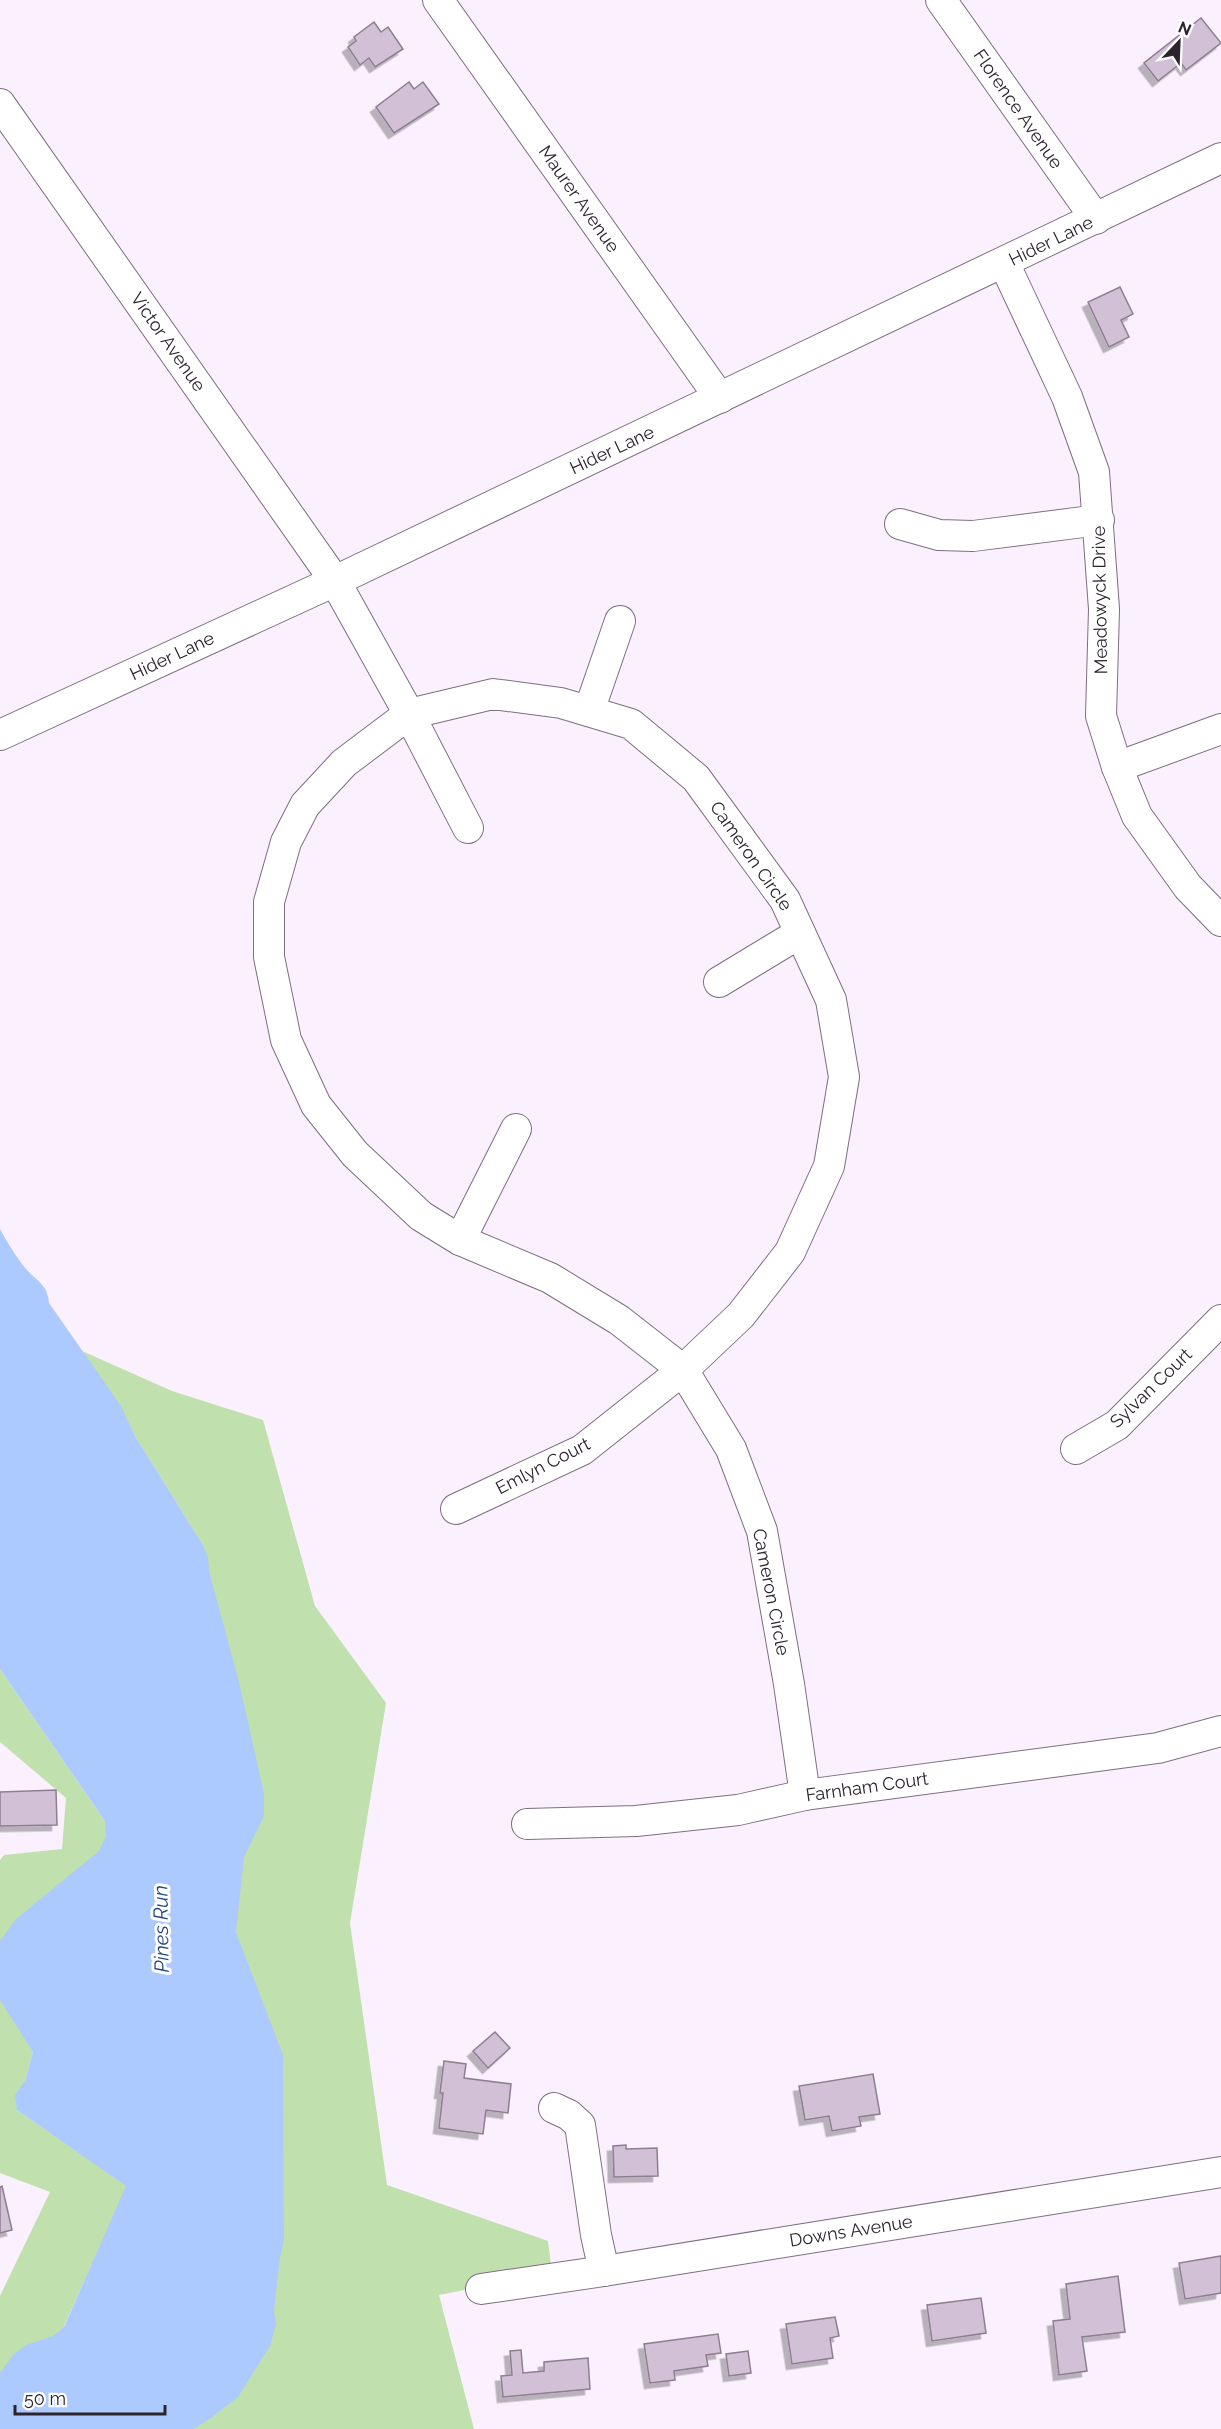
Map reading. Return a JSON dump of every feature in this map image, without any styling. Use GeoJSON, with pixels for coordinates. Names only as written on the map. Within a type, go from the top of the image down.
{"type":"FeatureCollection","features":[{"type":"Feature","properties":{"kind":"street","name":"Maurer Avenue"},"geometry":{"type":"LineString","coordinates":[[438,0],[720,399]]}},
{"type":"Feature","properties":{"kind":"street","name":"Florence Avenue"},"geometry":{"type":"LineString","coordinates":[[941,0],[1096,219]]}},
{"type":"Feature","properties":{"kind":"street","name":"Victor Avenue"},"geometry":{"type":"LineString","coordinates":[[0,104],[335,581]]}},
{"type":"Feature","properties":{"kind":"street","name":"Hider Lane"},"geometry":{"type":"LineString","coordinates":[[2,729],[335,581],[1221,158]]}},
{"type":"Feature","properties":{"kind":"street","name":"Meadowyck Drive"},"geometry":{"type":"LineString","coordinates":[[1004,263],[1067,397],[1094,472],[1104,609],[1101,717],[1117,767],[1137,816],[1188,887],[1221,921]]}},
{"type":"Feature","properties":{"kind":"street"},"geometry":{"type":"LineString","coordinates":[[900,524],[939,535],[973,536],[1099,520]]}},
{"type":"Feature","properties":{"kind":"street"},"geometry":{"type":"LineString","coordinates":[[335,581],[409,714],[468,828]]}},
{"type":"Feature","properties":{"kind":"street"},"geometry":{"type":"LineString","coordinates":[[589,711],[620,621]]}},
{"type":"Feature","properties":{"kind":"street","name":"Cameron Circle"},"geometry":{"type":"LineString","coordinates":[[683,1370],[741,1315],[790,1252],[829,1166],[844,1077],[831,1000],[785,900],[696,778],[631,724],[561,703],[493,694],[409,714],[344,763],[305,805],[286,842],[269,902],[269,957],[286,1040],[316,1105],[354,1154],[421,1216],[460,1240],[550,1278],[619,1320],[683,1370],[731,1449],[762,1531],[789,1684],[805,1795]]}},
{"type":"Feature","properties":{"kind":"street"},"geometry":{"type":"LineString","coordinates":[[1117,767],[1221,729]]}},
{"type":"Feature","properties":{"kind":"street"},"geometry":{"type":"LineString","coordinates":[[718,982],[800,933]]}},
{"type":"Feature","properties":{"kind":"street"},"geometry":{"type":"LineString","coordinates":[[460,1240],[516,1129]]}},
{"type":"Feature","properties":{"kind":"street","name":"Sylvan Court"},"geometry":{"type":"LineString","coordinates":[[1076,1449],[1117,1425],[1221,1320]]}},
{"type":"Feature","properties":{"kind":"street","name":"Emlyn Court"},"geometry":{"type":"LineString","coordinates":[[456,1509],[582,1450],[683,1370]]}},
{"type":"Feature","properties":{"kind":"street","name":"Farnham Court"},"geometry":{"type":"LineString","coordinates":[[527,1824],[636,1821],[738,1810],[805,1795],[1158,1748],[1213,1733]]}},
{"type":"Feature","properties":{"kind":"street"},"geometry":{"type":"LineString","coordinates":[[555,2108],[569,2115],[580,2125],[596,2235],[604,2271]]}},
{"type":"Feature","properties":{"kind":"street","name":"Downs Avenue"},"geometry":{"type":"LineString","coordinates":[[481,2289],[1221,2172]]}},
{"type":"Feature","properties":{"kind":"green space"},"geometry":{"type":"Polygon","coordinates":[[[82,1351],[172,1391],[263,1420],[315,1606],[386,1703],[350,1923],[387,2185],[548,2241],[552,2273],[439,2295],[474,2429],[0,2429],[0,2296],[50,2192],[0,2173],[0,1993],[33,2052],[17,2110],[127,2186],[64,2326],[270,2346],[0,1959],[0,1860],[4,1855],[62,1849],[66,1798],[0,1742],[0,1669],[105,1821],[203,1545],[82,1351]]]}},
{"type":"Feature","properties":{"kind":"water","name":"Pines Run"},"geometry":{"type":"Polygon","coordinates":[[[0,1229],[26,1269],[44,1287],[49,1303],[121,1406],[135,1436],[203,1545],[238,1678],[264,1793],[264,1816],[244,1857],[236,1932],[283,2055],[284,2241],[274,2311],[276,2324],[270,2346],[238,2397],[193,2429],[0,2429],[0,2373],[13,2355],[26,2345],[53,2336],[64,2327],[126,2186],[17,2110],[15,2095],[25,2081],[33,2052],[0,2000],[0,1941],[16,1919],[99,1851],[106,1836],[105,1821],[0,1669],[0,1229]]]}},
{"type":"Feature","properties":{"kind":"building"},"geometry":{"type":"Polygon","coordinates":[[[1201,18],[1221,43],[1186,70],[1181,63],[1158,81],[1144,63],[1201,18]]]}},
{"type":"Feature","properties":{"kind":"building"},"geometry":{"type":"Polygon","coordinates":[[[374,22],[381,32],[388,27],[403,49],[375,67],[369,58],[360,65],[348,47],[356,41],[354,37],[374,22]]]}},
{"type":"Feature","properties":{"kind":"building"},"geometry":{"type":"Polygon","coordinates":[[[409,82],[414,89],[423,82],[439,104],[394,133],[376,107],[409,82]]]}},
{"type":"Feature","properties":{"kind":"building"},"geometry":{"type":"Polygon","coordinates":[[[1120,287],[1133,314],[1121,320],[1129,337],[1109,347],[1088,302],[1120,287]]]}},
{"type":"Feature","properties":{"kind":"building"},"geometry":{"type":"Polygon","coordinates":[[[56,1790],[57,1825],[0,1826],[0,1792],[56,1790]]]}},
{"type":"Feature","properties":{"kind":"building"},"geometry":{"type":"Polygon","coordinates":[[[495,2032],[510,2048],[488,2068],[473,2051],[495,2032]]]}},
{"type":"Feature","properties":{"kind":"building"},"geometry":{"type":"Polygon","coordinates":[[[444,2061],[466,2064],[464,2078],[511,2084],[508,2113],[486,2110],[483,2134],[439,2128],[444,2061]]]}},
{"type":"Feature","properties":{"kind":"building"},"geometry":{"type":"Polygon","coordinates":[[[873,2074],[880,2114],[859,2117],[861,2126],[832,2131],[829,2116],[805,2120],[799,2086],[873,2074]]]}},
{"type":"Feature","properties":{"kind":"building"},"geometry":{"type":"Polygon","coordinates":[[[626,2145],[626,2149],[657,2148],[658,2176],[614,2177],[613,2146],[626,2145]]]}},
{"type":"Feature","properties":{"kind":"building"},"geometry":{"type":"Polygon","coordinates":[[[2,2186],[12,2230],[0,2233],[0,2187],[2,2186]]]}},
{"type":"Feature","properties":{"kind":"building"},"geometry":{"type":"Polygon","coordinates":[[[1221,2256],[1221,2293],[1185,2299],[1179,2263],[1221,2256]]]}},
{"type":"Feature","properties":{"kind":"building"},"geometry":{"type":"Polygon","coordinates":[[[1118,2276],[1125,2332],[1082,2337],[1087,2371],[1059,2375],[1053,2321],[1070,2319],[1066,2284],[1118,2276]]]}},
{"type":"Feature","properties":{"kind":"building"},"geometry":{"type":"Polygon","coordinates":[[[981,2298],[986,2333],[932,2341],[927,2305],[981,2298]]]}},
{"type":"Feature","properties":{"kind":"building"},"geometry":{"type":"Polygon","coordinates":[[[835,2317],[839,2336],[830,2338],[833,2358],[792,2364],[786,2324],[835,2317]]]}},
{"type":"Feature","properties":{"kind":"building"},"geometry":{"type":"Polygon","coordinates":[[[718,2334],[721,2353],[706,2355],[708,2366],[674,2371],[675,2380],[650,2383],[644,2344],[718,2334]]]}},
{"type":"Feature","properties":{"kind":"building"},"geometry":{"type":"Polygon","coordinates":[[[521,2350],[523,2373],[544,2371],[544,2362],[588,2358],[590,2389],[503,2397],[501,2376],[512,2375],[510,2351],[521,2350]]]}},
{"type":"Feature","properties":{"kind":"building"},"geometry":{"type":"Polygon","coordinates":[[[748,2351],[751,2373],[729,2376],[726,2354],[748,2351]]]}}]}
